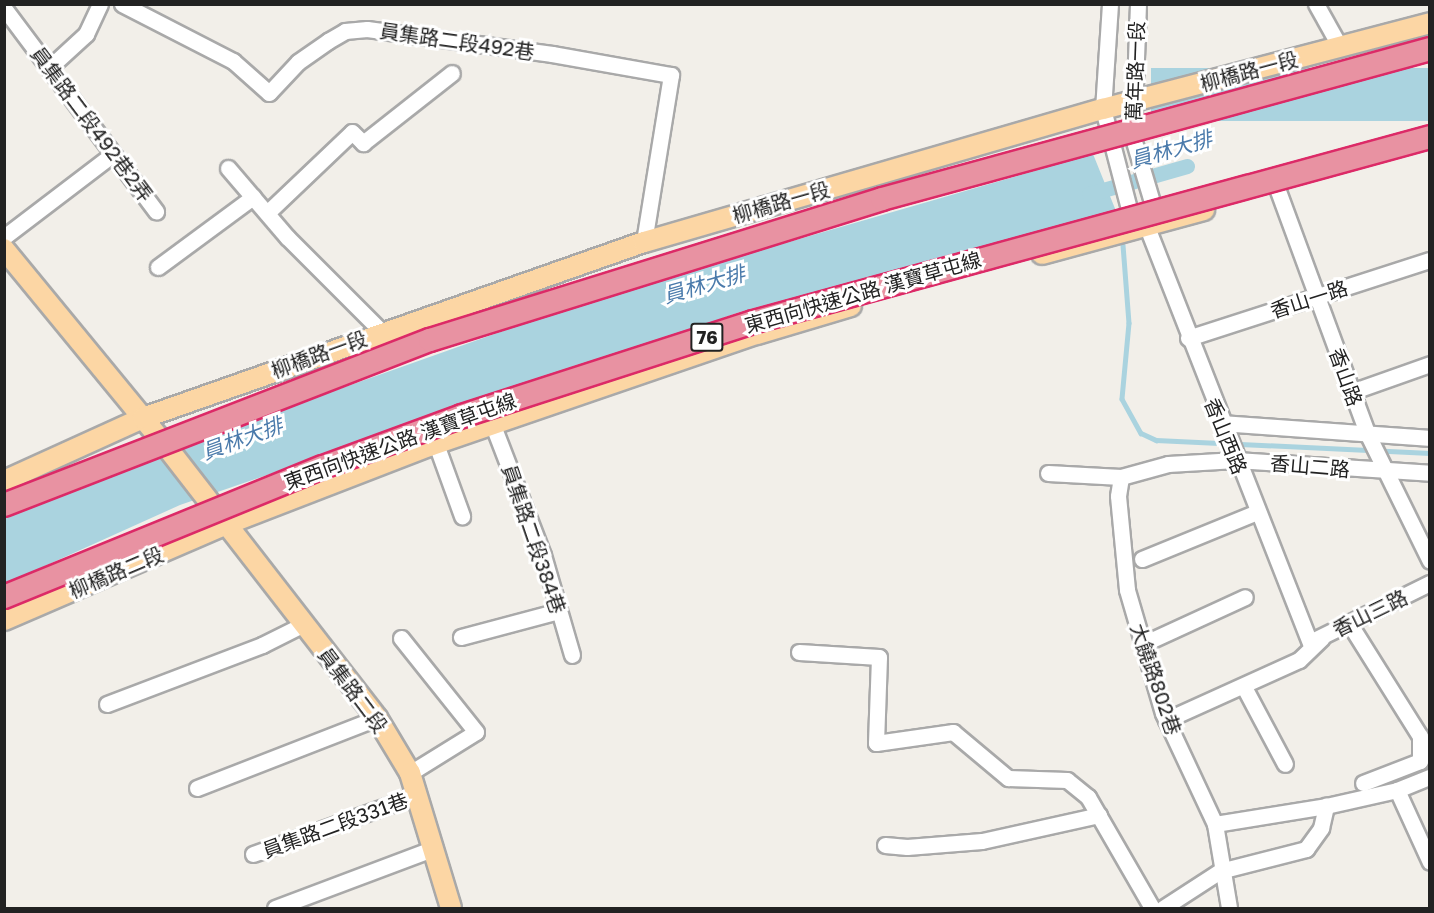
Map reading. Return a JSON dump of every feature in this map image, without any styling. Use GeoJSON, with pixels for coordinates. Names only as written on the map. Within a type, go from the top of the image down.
{"type":"FeatureCollection","features":[{"type":"Feature","properties":{"kind":"highway"},"geometry":{"type":"LineString","coordinates":[[4,505],[280,395],[441,337],[882,199],[1430,50]]}},
{"type":"Feature","properties":{"kind":"highway","name":"東西向快速公路 漢寶草屯線"},"geometry":{"type":"LineString","coordinates":[[4,597],[323,467],[485,408],[765,318],[1430,137]]}},
{"type":"Feature","properties":{"kind":"main road","name":"柳橋路一段"},"geometry":{"type":"LineString","coordinates":[[143,418],[382,332],[644,242],[1103,109],[1430,22]]}},
{"type":"Feature","properties":{"kind":"main road"},"geometry":{"type":"LineString","coordinates":[[227,524],[492,423],[757,334],[911,289],[1147,227],[1277,188],[1430,147]]}},
{"type":"Feature","properties":{"kind":"main road"},"geometry":{"type":"LineString","coordinates":[[4,249],[143,418],[4,481]]}},
{"type":"Feature","properties":{"kind":"main road","name":"員集路二段"},"geometry":{"type":"LineString","coordinates":[[143,418],[227,524],[302,625],[377,718],[410,773],[451,909]]}},
{"type":"Feature","properties":{"kind":"main road","name":"柳橋路二段"},"geometry":{"type":"LineString","coordinates":[[4,620],[227,524]]}},
{"type":"Feature","properties":{"kind":"street"},"geometry":{"type":"LineString","coordinates":[[50,67],[86,34],[100,4]]}},
{"type":"Feature","properties":{"kind":"street","name":"員集路二段492巷"},"geometry":{"type":"LineString","coordinates":[[122,4],[233,61],[269,93],[298,62],[328,41],[345,30],[367,29],[552,54],[671,75],[644,242]]}},
{"type":"Feature","properties":{"kind":"street","name":"萬年路一段"},"geometry":{"type":"LineString","coordinates":[[1110,4],[1103,109],[1109,145],[1129,209],[1147,227]]}},
{"type":"Feature","properties":{"kind":"street","name":"萬年路一段"},"geometry":{"type":"LineString","coordinates":[[1138,4],[1131,103],[1132,138],[1152,202],[1147,227]]}},
{"type":"Feature","properties":{"kind":"street"},"geometry":{"type":"LineString","coordinates":[[1316,4],[1340,47]]}},
{"type":"Feature","properties":{"kind":"street","name":"員集路二段492巷2弄"},"geometry":{"type":"LineString","coordinates":[[4,8],[156,212]]}},
{"type":"Feature","properties":{"kind":"street"},"geometry":{"type":"LineString","coordinates":[[267,213],[352,132],[363,143],[452,73]]}},
{"type":"Feature","properties":{"kind":"street"},"geometry":{"type":"LineString","coordinates":[[4,237],[113,154]]}},
{"type":"Feature","properties":{"kind":"street"},"geometry":{"type":"LineString","coordinates":[[228,168],[267,213],[382,332]]}},
{"type":"Feature","properties":{"kind":"street","name":"香山路"},"geometry":{"type":"LineString","coordinates":[[1277,188],[1368,435],[1430,561]]}},
{"type":"Feature","properties":{"kind":"street"},"geometry":{"type":"LineString","coordinates":[[158,267],[253,197]]}},
{"type":"Feature","properties":{"kind":"street","name":"香山西路"},"geometry":{"type":"LineString","coordinates":[[1147,227],[1221,423],[1310,642]]}},
{"type":"Feature","properties":{"kind":"street","name":"香山一路"},"geometry":{"type":"LineString","coordinates":[[1188,338],[1430,260]]}},
{"type":"Feature","properties":{"kind":"street"},"geometry":{"type":"LineString","coordinates":[[1351,392],[1430,364]]}},
{"type":"Feature","properties":{"kind":"street","name":"員集路二段384巷"},"geometry":{"type":"LineString","coordinates":[[492,423],[543,555],[572,655]]}},
{"type":"Feature","properties":{"kind":"street","name":"香山二路"},"geometry":{"type":"LineString","coordinates":[[1221,423],[1430,438]]}},
{"type":"Feature","properties":{"kind":"street"},"geometry":{"type":"LineString","coordinates":[[436,444],[462,516]]}},
{"type":"Feature","properties":{"kind":"street","name":"香山二路"},"geometry":{"type":"LineString","coordinates":[[1048,472],[1121,477],[1168,464],[1236,460],[1386,472],[1430,473]]}},
{"type":"Feature","properties":{"kind":"street","name":"大饒路802巷"},"geometry":{"type":"LineString","coordinates":[[1121,477],[1118,496],[1127,590],[1166,720],[1215,824],[1220,872],[1229,909]]}},
{"type":"Feature","properties":{"kind":"street"},"geometry":{"type":"LineString","coordinates":[[1143,559],[1257,512]]}},
{"type":"Feature","properties":{"kind":"street","name":"香山三路"},"geometry":{"type":"LineString","coordinates":[[1310,642],[1430,584]]}},
{"type":"Feature","properties":{"kind":"street"},"geometry":{"type":"LineString","coordinates":[[1143,644],[1245,597]]}},
{"type":"Feature","properties":{"kind":"street"},"geometry":{"type":"LineString","coordinates":[[462,637],[559,611]]}},
{"type":"Feature","properties":{"kind":"street"},"geometry":{"type":"LineString","coordinates":[[1349,623],[1420,736],[1420,761],[1363,783]]}},
{"type":"Feature","properties":{"kind":"street"},"geometry":{"type":"LineString","coordinates":[[107,704],[262,645],[302,625]]}},
{"type":"Feature","properties":{"kind":"street"},"geometry":{"type":"LineString","coordinates":[[1166,720],[1244,687],[1299,660],[1325,635]]}},
{"type":"Feature","properties":{"kind":"street"},"geometry":{"type":"LineString","coordinates":[[401,638],[476,732],[410,773]]}},
{"type":"Feature","properties":{"kind":"street"},"geometry":{"type":"LineString","coordinates":[[799,652],[879,657],[876,743],[953,732],[1008,778],[1067,780],[1088,797],[1152,909]]}},
{"type":"Feature","properties":{"kind":"street"},"geometry":{"type":"LineString","coordinates":[[1244,687],[1285,764]]}},
{"type":"Feature","properties":{"kind":"street"},"geometry":{"type":"LineString","coordinates":[[196,788],[377,718]]}},
{"type":"Feature","properties":{"kind":"street"},"geometry":{"type":"LineString","coordinates":[[1215,824],[1326,806],[1397,790],[1430,777]]}},
{"type":"Feature","properties":{"kind":"street"},"geometry":{"type":"LineString","coordinates":[[1397,790],[1430,862]]}},
{"type":"Feature","properties":{"kind":"street","name":"員集路二段331巷"},"geometry":{"type":"LineString","coordinates":[[253,854],[417,795]]}},
{"type":"Feature","properties":{"kind":"street"},"geometry":{"type":"LineString","coordinates":[[1163,909],[1220,872],[1306,849],[1321,828],[1326,806]]}},
{"type":"Feature","properties":{"kind":"street"},"geometry":{"type":"LineString","coordinates":[[885,844],[907,847],[982,842],[1099,815]]}},
{"type":"Feature","properties":{"kind":"street"},"geometry":{"type":"LineString","coordinates":[[275,909],[432,849]]}},
{"type":"Feature","properties":{"kind":"water"},"geometry":{"type":"Polygon","coordinates":[[[1151,68],[1429,68],[1429,121],[1151,121],[1151,68]]]}},
{"type":"Feature","properties":{"kind":"water"},"geometry":{"type":"Polygon","coordinates":[[[1093,154],[1116,211],[740,312],[180,505],[5,584],[4,518],[113,469],[605,295],[1093,154]]]}},
{"type":"Feature","properties":{"kind":"waterway","name":"員林大排"},"geometry":{"type":"LineString","coordinates":[[1089,194],[1187,166]]}},
{"type":"Feature","properties":{"kind":"waterway"},"geometry":{"type":"LineString","coordinates":[[1123,245],[1129,323],[1122,399],[1141,433],[1156,440],[1430,453]]}}]}
